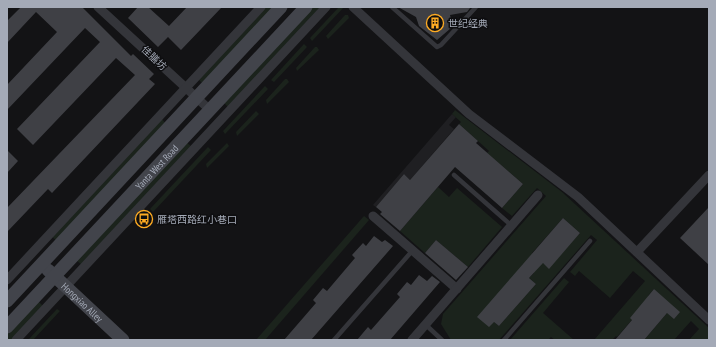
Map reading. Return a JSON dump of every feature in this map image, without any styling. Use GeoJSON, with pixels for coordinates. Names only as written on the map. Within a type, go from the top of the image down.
{"type":"FeatureCollection","features":[{"type":"Feature","properties":{"kind":"main road","name":"Yanta West Road"},"geometry":{"type":"LineString","coordinates":[[7,301],[282,7]]}},
{"type":"Feature","properties":{"kind":"main road","name":"Yanta West Road"},"geometry":{"type":"LineString","coordinates":[[7,327],[306,7]]}},
{"type":"Feature","properties":{"kind":"main road","name":"Hongxiao Alley"},"geometry":{"type":"LineString","coordinates":[[42,264],[123,340]]}},
{"type":"Feature","properties":{"kind":"street","name":"佳膳坊"},"geometry":{"type":"LineString","coordinates":[[98,7],[210,110]]}},
{"type":"Feature","properties":{"kind":"street"},"geometry":{"type":"LineString","coordinates":[[7,280],[261,7]]}},
{"type":"Feature","properties":{"kind":"street"},"geometry":{"type":"LineString","coordinates":[[16,340],[326,7]]}},
{"type":"Feature","properties":{"kind":"street"},"geometry":{"type":"LineString","coordinates":[[353,7],[469,114],[566,187],[709,320]]}},
{"type":"Feature","properties":{"kind":"street"},"geometry":{"type":"LineString","coordinates":[[637,252],[709,175]]}},
{"type":"Feature","properties":{"kind":"street"},"geometry":{"type":"LineString","coordinates":[[412,340],[538,195]]}},
{"type":"Feature","properties":{"kind":"street"},"geometry":{"type":"LineString","coordinates":[[373,216],[457,289]]}},
{"type":"Feature","properties":{"kind":"lane"},"geometry":{"type":"LineString","coordinates":[[392,7],[437,47],[476,7]]}},
{"type":"Feature","properties":{"kind":"lane"},"geometry":{"type":"LineString","coordinates":[[454,175],[512,226]]}},
{"type":"Feature","properties":{"kind":"lane"},"geometry":{"type":"LineString","coordinates":[[504,340],[590,241]]}},
{"type":"Feature","properties":{"kind":"lane"},"geometry":{"type":"LineString","coordinates":[[334,340],[413,250]]}},
{"type":"Feature","properties":{"kind":"lane"},"geometry":{"type":"LineString","coordinates":[[426,325],[442,340]]}},
{"type":"Feature","properties":{"kind":"shaded area"},"geometry":{"type":"Polygon","coordinates":[[[265,7],[275,7],[203,84],[198,79],[265,7]]]}},
{"type":"Feature","properties":{"kind":"shaded area"},"geometry":{"type":"Polygon","coordinates":[[[312,7],[322,7],[229,108],[223,102],[312,7]]]}},
{"type":"Feature","properties":{"kind":"shaded area"},"geometry":{"type":"Polygon","coordinates":[[[339,7],[344,7],[312,41],[310,38],[339,7]]]}},
{"type":"Feature","properties":{"kind":"shaded area"},"geometry":{"type":"Polygon","coordinates":[[[345,15],[348,15],[349,18],[328,39],[326,36],[345,15]]]}},
{"type":"Feature","properties":{"kind":"shaded area"},"geometry":{"type":"Polygon","coordinates":[[[304,44],[307,47],[274,82],[271,80],[304,44]]]}},
{"type":"Feature","properties":{"kind":"shaded area"},"geometry":{"type":"Polygon","coordinates":[[[315,47],[319,50],[297,71],[296,68],[315,47]]]}},
{"type":"Feature","properties":{"kind":"shaded area"},"geometry":{"type":"Polygon","coordinates":[[[285,79],[289,82],[267,104],[266,100],[285,79]]]}},
{"type":"Feature","properties":{"kind":"shaded area"},"geometry":{"type":"Polygon","coordinates":[[[265,86],[268,89],[225,134],[223,131],[265,86]]]}},
{"type":"Feature","properties":{"kind":"shaded area"},"geometry":{"type":"Polygon","coordinates":[[[455,110],[562,192],[709,328],[709,340],[689,340],[699,329],[691,321],[674,340],[644,340],[667,313],[654,289],[648,296],[650,299],[617,337],[616,336],[612,340],[594,340],[645,281],[633,271],[610,298],[579,271],[575,276],[570,272],[597,240],[591,235],[499,340],[451,340],[441,324],[443,314],[546,196],[537,188],[512,216],[502,208],[523,184],[487,153],[489,151],[459,124],[461,122],[452,114],[455,110]],[[563,218],[532,253],[549,268],[580,233],[563,218]],[[523,264],[494,322],[499,326],[536,284],[529,278],[534,273],[523,264]]]}},
{"type":"Feature","properties":{"kind":"shaded area"},"geometry":{"type":"Polygon","coordinates":[[[256,111],[259,114],[237,136],[236,132],[256,111]]]}},
{"type":"Feature","properties":{"kind":"shaded area"},"geometry":{"type":"Polygon","coordinates":[[[452,114],[456,117],[449,125],[454,129],[410,180],[404,174],[376,207],[373,205],[452,114]]]}},
{"type":"Feature","properties":{"kind":"shaded area"},"geometry":{"type":"Polygon","coordinates":[[[161,118],[166,124],[57,241],[51,236],[161,118]]]}},
{"type":"Feature","properties":{"kind":"shaded area"},"geometry":{"type":"Polygon","coordinates":[[[186,142],[192,147],[82,265],[76,260],[186,142]]]}},
{"type":"Feature","properties":{"kind":"shaded area"},"geometry":{"type":"Polygon","coordinates":[[[227,143],[229,146],[207,168],[206,164],[227,143]]]}},
{"type":"Feature","properties":{"kind":"shaded area"},"geometry":{"type":"Polygon","coordinates":[[[208,147],[211,150],[153,212],[150,209],[208,147]]]}},
{"type":"Feature","properties":{"kind":"shaded area"},"geometry":{"type":"Polygon","coordinates":[[[438,187],[449,197],[457,188],[502,227],[468,267],[436,240],[425,253],[400,231],[438,187]]]}},
{"type":"Feature","properties":{"kind":"shaded area"},"geometry":{"type":"Polygon","coordinates":[[[364,216],[369,220],[265,340],[256,340],[364,216]]]}},
{"type":"Feature","properties":{"kind":"shaded area"},"geometry":{"type":"Polygon","coordinates":[[[564,278],[569,282],[543,313],[574,340],[555,340],[551,337],[548,340],[510,340],[564,278]]]}},
{"type":"Feature","properties":{"kind":"shaded area"},"geometry":{"type":"Polygon","coordinates":[[[38,301],[43,306],[12,340],[7,340],[7,334],[38,301]]]}},
{"type":"Feature","properties":{"kind":"shaded area"},"geometry":{"type":"Polygon","coordinates":[[[57,309],[60,311],[33,340],[28,340],[57,309]]]}},
{"type":"Feature","properties":{"kind":"building"},"geometry":{"type":"Polygon","coordinates":[[[21,7],[82,7],[131,56],[133,54],[154,74],[149,79],[155,84],[52,193],[48,189],[7,232],[7,208],[135,75],[116,58],[33,145],[17,129],[100,42],[85,28],[7,110],[7,85],[57,32],[36,12],[7,43],[7,21],[21,7]]]}},
{"type":"Feature","properties":{"kind":"building"},"geometry":{"type":"Polygon","coordinates":[[[138,7],[148,7],[169,26],[187,7],[222,7],[181,50],[168,37],[158,47],[128,18],[138,7]]]}},
{"type":"Feature","properties":{"kind":"building","name":"世纪经典"},"geometry":{"type":"Polygon","coordinates":[[[398,7],[470,8],[467,12],[450,15],[452,23],[451,28],[437,40],[419,26],[416,17],[398,7]]]}},
{"type":"Feature","properties":{"kind":"building"},"geometry":{"type":"Polygon","coordinates":[[[459,124],[478,141],[476,143],[523,184],[502,208],[455,167],[400,231],[380,214],[382,212],[376,207],[404,174],[410,180],[459,124]]]}},
{"type":"Feature","properties":{"kind":"building"},"geometry":{"type":"Polygon","coordinates":[[[7,150],[18,161],[7,173],[7,150]]]}},
{"type":"Feature","properties":{"kind":"building"},"geometry":{"type":"Polygon","coordinates":[[[709,207],[709,265],[680,238],[709,207]]]}},
{"type":"Feature","properties":{"kind":"building"},"geometry":{"type":"Polygon","coordinates":[[[563,218],[580,233],[549,269],[543,263],[529,278],[536,284],[499,326],[494,322],[489,327],[477,317],[563,218]]]}},
{"type":"Feature","properties":{"kind":"building"},"geometry":{"type":"Polygon","coordinates":[[[374,236],[382,242],[385,240],[393,246],[311,340],[284,340],[316,303],[313,300],[323,288],[327,291],[355,258],[352,255],[363,243],[366,246],[374,236]]]}},
{"type":"Feature","properties":{"kind":"building"},"geometry":{"type":"Polygon","coordinates":[[[436,240],[468,267],[456,280],[425,253],[436,240]]]}},
{"type":"Feature","properties":{"kind":"building"},"geometry":{"type":"Polygon","coordinates":[[[419,275],[427,281],[432,276],[440,282],[390,340],[357,340],[368,327],[371,330],[400,297],[397,294],[407,282],[411,285],[419,275]]]}},
{"type":"Feature","properties":{"kind":"building"},"geometry":{"type":"Polygon","coordinates":[[[654,289],[680,312],[674,319],[667,313],[644,340],[615,340],[632,320],[630,318],[654,289]]]}},
{"type":"Feature","properties":{"kind":"place","name":"世纪经典"},"geometry":{"type":"Point","coordinates":[435,23]}},
{"type":"Feature","properties":{"kind":"place","name":"雁塔西路红小巷口"},"geometry":{"type":"Point","coordinates":[144,219]}}]}
